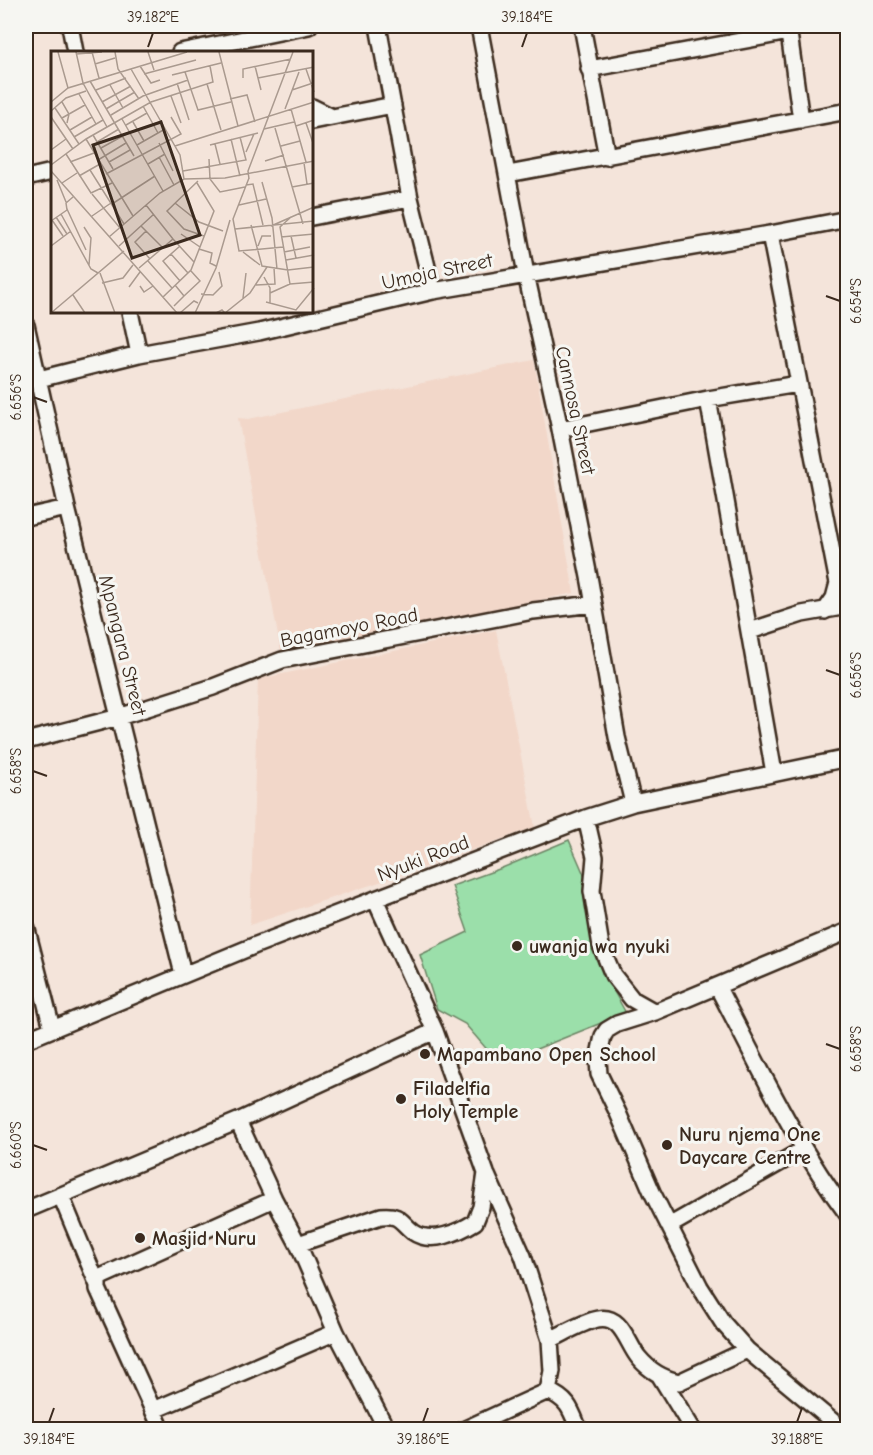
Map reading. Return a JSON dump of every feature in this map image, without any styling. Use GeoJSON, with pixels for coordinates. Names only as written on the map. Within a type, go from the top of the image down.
{"type":"FeatureCollection","features":[{"type":"Feature","properties":{"kind":"street"},"geometry":{"type":"LineString","coordinates":[[70,26],[75,51]]}},
{"type":"Feature","properties":{"kind":"street"},"geometry":{"type":"LineString","coordinates":[[185,51],[309,26]]}},
{"type":"Feature","properties":{"kind":"street"},"geometry":{"type":"LineString","coordinates":[[378,26],[410,198],[433,291]]}},
{"type":"Feature","properties":{"kind":"street","name":"Cannosa Street"},"geometry":{"type":"LineString","coordinates":[[479,26],[526,274],[560,429],[594,604],[617,737],[633,803]]}},
{"type":"Feature","properties":{"kind":"street"},"geometry":{"type":"LineString","coordinates":[[582,26],[607,157]]}},
{"type":"Feature","properties":{"kind":"street"},"geometry":{"type":"LineString","coordinates":[[589,69],[789,29],[801,120]]}},
{"type":"Feature","properties":{"kind":"street"},"geometry":{"type":"LineString","coordinates":[[240,40],[249,51]]}},
{"type":"Feature","properties":{"kind":"street"},"geometry":{"type":"LineString","coordinates":[[314,121],[393,105]]}},
{"type":"Feature","properties":{"kind":"street"},"geometry":{"type":"LineString","coordinates":[[314,108],[332,117]]}},
{"type":"Feature","properties":{"kind":"street"},"geometry":{"type":"LineString","coordinates":[[508,174],[848,111]]}},
{"type":"Feature","properties":{"kind":"street"},"geometry":{"type":"LineString","coordinates":[[26,178],[51,172]]}},
{"type":"Feature","properties":{"kind":"street"},"geometry":{"type":"LineString","coordinates":[[314,217],[410,198]]}},
{"type":"Feature","properties":{"kind":"street","name":"Umoja Street"},"geometry":{"type":"LineString","coordinates":[[39,380],[140,354],[259,332],[433,291],[848,219]]}},
{"type":"Feature","properties":{"kind":"street"},"geometry":{"type":"LineString","coordinates":[[770,234],[838,583],[834,598],[825,611]]}},
{"type":"Feature","properties":{"kind":"street"},"geometry":{"type":"LineString","coordinates":[[130,314],[140,354]]}},
{"type":"Feature","properties":{"kind":"street","name":"Mpangara Street"},"geometry":{"type":"LineString","coordinates":[[26,326],[67,508],[183,974]]}},
{"type":"Feature","properties":{"kind":"street"},"geometry":{"type":"LineString","coordinates":[[560,429],[708,399],[798,384]]}},
{"type":"Feature","properties":{"kind":"street"},"geometry":{"type":"LineString","coordinates":[[708,399],[774,773]]}},
{"type":"Feature","properties":{"kind":"street"},"geometry":{"type":"LineString","coordinates":[[26,517],[67,508]]}},
{"type":"Feature","properties":{"kind":"street","name":"Bagamoyo Road"},"geometry":{"type":"LineString","coordinates":[[26,741],[119,717],[213,687],[282,660],[533,611],[594,604]]}},
{"type":"Feature","properties":{"kind":"street"},"geometry":{"type":"LineString","coordinates":[[750,632],[802,614],[848,606]]}},
{"type":"Feature","properties":{"kind":"street","name":"Nyuki Road"},"geometry":{"type":"LineString","coordinates":[[26,1040],[183,974],[586,819],[633,803],[848,758]]}},
{"type":"Feature","properties":{"kind":"street"},"geometry":{"type":"LineString","coordinates":[[586,819],[595,857],[592,891],[601,946],[612,975],[632,999],[655,1012]]}},
{"type":"Feature","properties":{"kind":"street"},"geometry":{"type":"LineString","coordinates":[[375,899],[435,1030],[486,1173],[517,1238],[550,1340],[552,1371],[548,1391]]}},
{"type":"Feature","properties":{"kind":"street"},"geometry":{"type":"LineString","coordinates":[[26,926],[52,1028]]}},
{"type":"Feature","properties":{"kind":"street"},"geometry":{"type":"LineString","coordinates":[[843,1430],[747,1350],[723,1323],[700,1287],[652,1192],[599,1074],[600,1047],[607,1030],[617,1024],[655,1012],[848,932]]}},
{"type":"Feature","properties":{"kind":"street"},"geometry":{"type":"LineString","coordinates":[[717,986],[792,1129],[848,1215]]}},
{"type":"Feature","properties":{"kind":"street"},"geometry":{"type":"LineString","coordinates":[[26,1210],[238,1120],[435,1030]]}},
{"type":"Feature","properties":{"kind":"street"},"geometry":{"type":"LineString","coordinates":[[238,1120],[274,1199],[298,1244],[336,1332],[387,1430]]}},
{"type":"Feature","properties":{"kind":"street"},"geometry":{"type":"LineString","coordinates":[[669,1226],[804,1149]]}},
{"type":"Feature","properties":{"kind":"street"},"geometry":{"type":"LineString","coordinates":[[298,1244],[389,1215],[396,1216],[421,1236],[430,1238],[441,1236],[475,1222],[481,1208],[486,1173]]}},
{"type":"Feature","properties":{"kind":"street"},"geometry":{"type":"LineString","coordinates":[[60,1196],[123,1346],[162,1430]]}},
{"type":"Feature","properties":{"kind":"street"},"geometry":{"type":"LineString","coordinates":[[97,1283],[103,1276],[274,1199]]}},
{"type":"Feature","properties":{"kind":"street"},"geometry":{"type":"LineString","coordinates":[[550,1340],[597,1319],[612,1320],[618,1324],[639,1359],[660,1376],[693,1430]]}},
{"type":"Feature","properties":{"kind":"street"},"geometry":{"type":"LineString","coordinates":[[154,1410],[336,1332]]}},
{"type":"Feature","properties":{"kind":"street"},"geometry":{"type":"LineString","coordinates":[[660,1376],[679,1382],[747,1350]]}},
{"type":"Feature","properties":{"kind":"street"},"geometry":{"type":"LineString","coordinates":[[463,1430],[548,1391],[560,1396],[568,1404],[579,1430]]}},
{"type":"Feature","properties":{"kind":"shaded area"},"geometry":{"type":"Polygon","coordinates":[[[534,360],[574,593],[281,652],[238,418],[248,419],[534,360]]]}},
{"type":"Feature","properties":{"kind":"shaded area"},"geometry":{"type":"Polygon","coordinates":[[[496,630],[535,827],[422,868],[250,925],[258,679],[496,630]]]}},
{"type":"Feature","properties":{"kind":"green space","name":"uwanja wa nyuki"},"geometry":{"type":"Polygon","coordinates":[[[569,840],[585,877],[598,963],[626,1013],[514,1058],[497,1061],[465,1024],[437,1009],[420,955],[468,932],[452,886],[569,840]]]}},
{"type":"Feature","properties":{"kind":"place","name":"uwanja wa nyuki"},"geometry":{"type":"Point","coordinates":[517,946]}},
{"type":"Feature","properties":{"kind":"place","name":"Mapambano Open School"},"geometry":{"type":"Point","coordinates":[425,1054]}},
{"type":"Feature","properties":{"kind":"place","name":"Filadelfia Holy Temple"},"geometry":{"type":"Point","coordinates":[401,1099]}},
{"type":"Feature","properties":{"kind":"place","name":"Nuru njema One Daycare Centre"},"geometry":{"type":"Point","coordinates":[667,1145]}},
{"type":"Feature","properties":{"kind":"place","name":"Masjid Nuru"},"geometry":{"type":"Point","coordinates":[140,1238]}}]}
